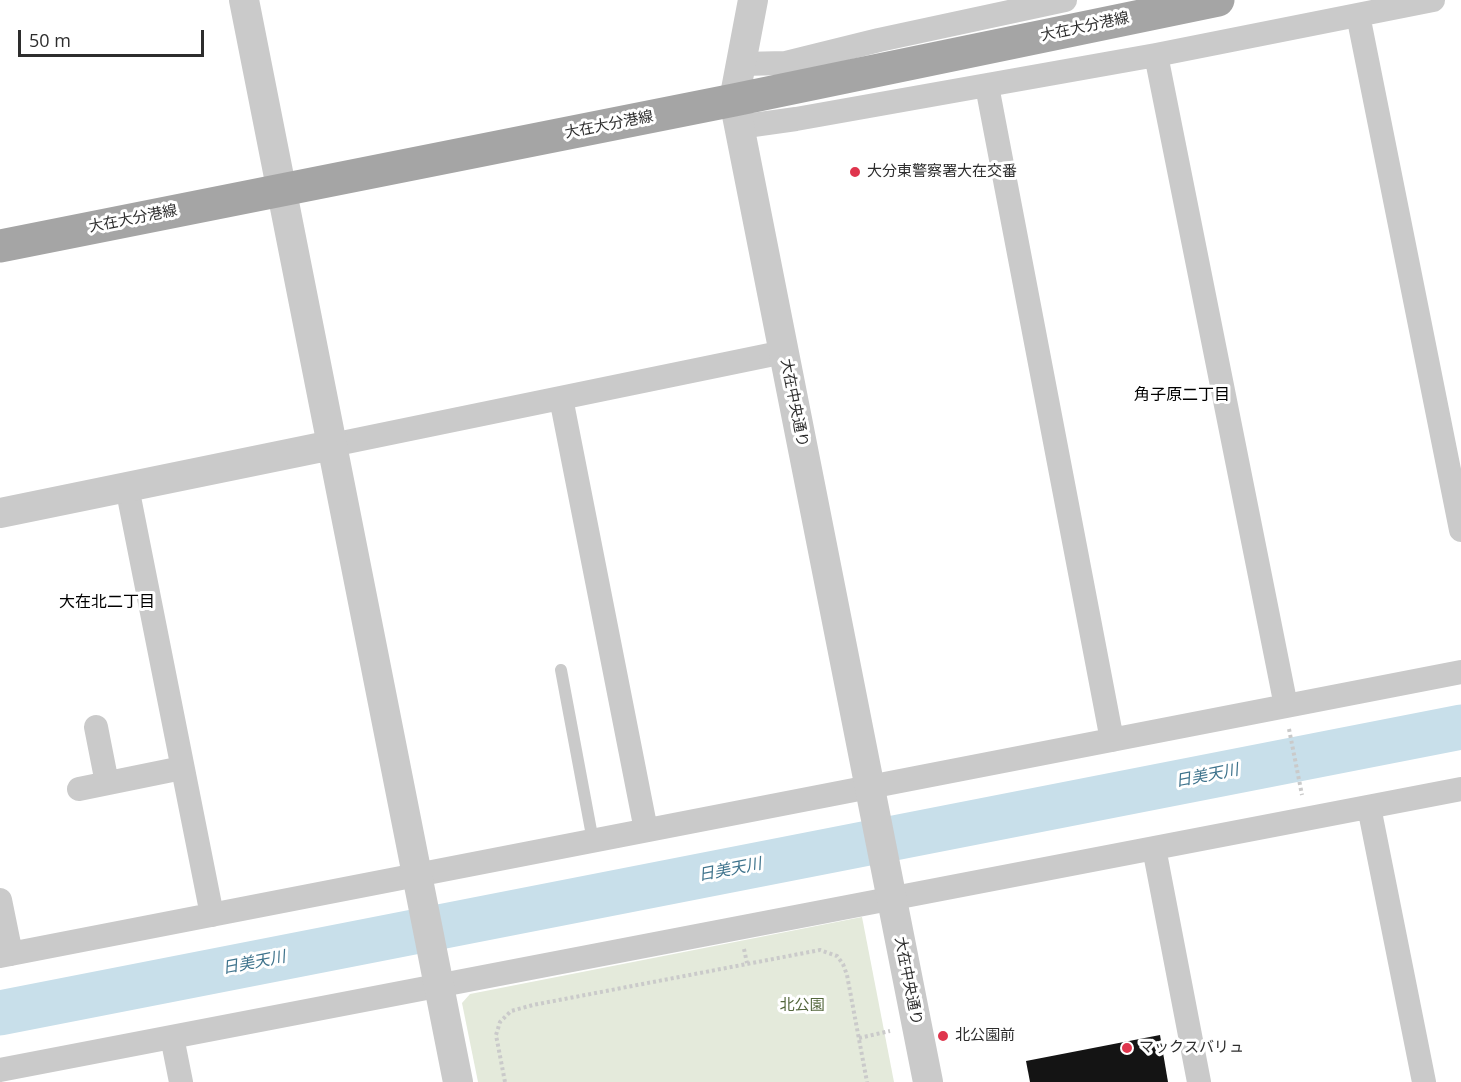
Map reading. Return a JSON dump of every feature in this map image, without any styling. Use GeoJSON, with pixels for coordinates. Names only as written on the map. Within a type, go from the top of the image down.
{"type":"FeatureCollection","features":[{"type":"Feature","properties":{"kind":"main road","name":"大在大分港線"},"geometry":{"type":"LineString","coordinates":[[0,246],[281,190],[737,114],[1218,0]]}},
{"type":"Feature","properties":{"kind":"street"},"geometry":{"type":"LineString","coordinates":[[244,0],[458,1082]]}},
{"type":"Feature","properties":{"kind":"street","name":"大在中央通り"},"geometry":{"type":"LineString","coordinates":[[753,0],[741,64],[737,114],[928,1082]]}},
{"type":"Feature","properties":{"kind":"street"},"geometry":{"type":"LineString","coordinates":[[741,64],[786,63],[1018,5],[1065,0]]}},
{"type":"Feature","properties":{"kind":"street"},"geometry":{"type":"LineString","coordinates":[[737,114],[987,86],[1156,56],[1433,0]]}},
{"type":"Feature","properties":{"kind":"street"},"geometry":{"type":"LineString","coordinates":[[1358,15],[1461,530]]}},
{"type":"Feature","properties":{"kind":"street"},"geometry":{"type":"LineString","coordinates":[[1156,56],[1287,716]]}},
{"type":"Feature","properties":{"kind":"street"},"geometry":{"type":"LineString","coordinates":[[987,86],[1112,740]]}},
{"type":"Feature","properties":{"kind":"street"},"geometry":{"type":"LineString","coordinates":[[0,513],[784,352]]}},
{"type":"Feature","properties":{"kind":"street"},"geometry":{"type":"LineString","coordinates":[[561,398],[646,830]]}},
{"type":"Feature","properties":{"kind":"street"},"geometry":{"type":"LineString","coordinates":[[127,488],[212,915]]}},
{"type":"Feature","properties":{"kind":"street"},"geometry":{"type":"LineString","coordinates":[[0,900],[5,955],[212,915],[419,884],[593,841],[646,830],[871,796],[1112,740],[1287,716],[1461,672]]}},
{"type":"Feature","properties":{"kind":"street"},"geometry":{"type":"LineString","coordinates":[[96,727],[108,783]]}},
{"type":"Feature","properties":{"kind":"street"},"geometry":{"type":"LineString","coordinates":[[79,789],[182,768]]}},
{"type":"Feature","properties":{"kind":"street"},"geometry":{"type":"LineString","coordinates":[[3,1074],[437,977],[890,890],[1154,848],[1461,789]]}},
{"type":"Feature","properties":{"kind":"street"},"geometry":{"type":"LineString","coordinates":[[1369,807],[1424,1082]]}},
{"type":"Feature","properties":{"kind":"street"},"geometry":{"type":"LineString","coordinates":[[1154,848],[1199,1082]]}},
{"type":"Feature","properties":{"kind":"street"},"geometry":{"type":"LineString","coordinates":[[172,1037],[182,1082]]}},
{"type":"Feature","properties":{"kind":"lane"},"geometry":{"type":"LineString","coordinates":[[561,670],[593,841]]}},
{"type":"Feature","properties":{"kind":"path"},"geometry":{"type":"LineString","coordinates":[[1287,716],[1304,801]]}},
{"type":"Feature","properties":{"kind":"path"},"geometry":{"type":"LineString","coordinates":[[506,1082],[496,1035],[500,1022],[511,1011],[820,950],[830,952],[843,963],[867,1082]]}},
{"type":"Feature","properties":{"kind":"path"},"geometry":{"type":"LineString","coordinates":[[859,1038],[892,1030]]}},
{"type":"Feature","properties":{"kind":"green space","name":"北公園"},"geometry":{"type":"Polygon","coordinates":[[[862,917],[894,1082],[478,1082],[462,1003],[470,994],[862,917]]]}},
{"type":"Feature","properties":{"kind":"building","name":"マックスバリュ"},"geometry":{"type":"Polygon","coordinates":[[[1160,1035],[1168,1082],[1030,1082],[1026,1061],[1160,1035]]]}},
{"type":"Feature","properties":{"kind":"waterway","name":"日美天川"},"geometry":{"type":"LineString","coordinates":[[0,1013],[1461,727]]}},
{"type":"Feature","properties":{"kind":"place","name":"大分東警察署大在交番"},"geometry":{"type":"Point","coordinates":[855,172]}},
{"type":"Feature","properties":{"kind":"place","name":"北公園前"},"geometry":{"type":"Point","coordinates":[943,1036]}},
{"type":"Feature","properties":{"kind":"place","name":"マックスバリュ"},"geometry":{"type":"Point","coordinates":[1127,1048]}},
{"type":"Feature","properties":{"kind":"district","name":"角子原二丁目"},"geometry":{"type":"Point","coordinates":[1182,395]}},
{"type":"Feature","properties":{"kind":"district","name":"大在北二丁目"},"geometry":{"type":"Point","coordinates":[107,602]}}]}
